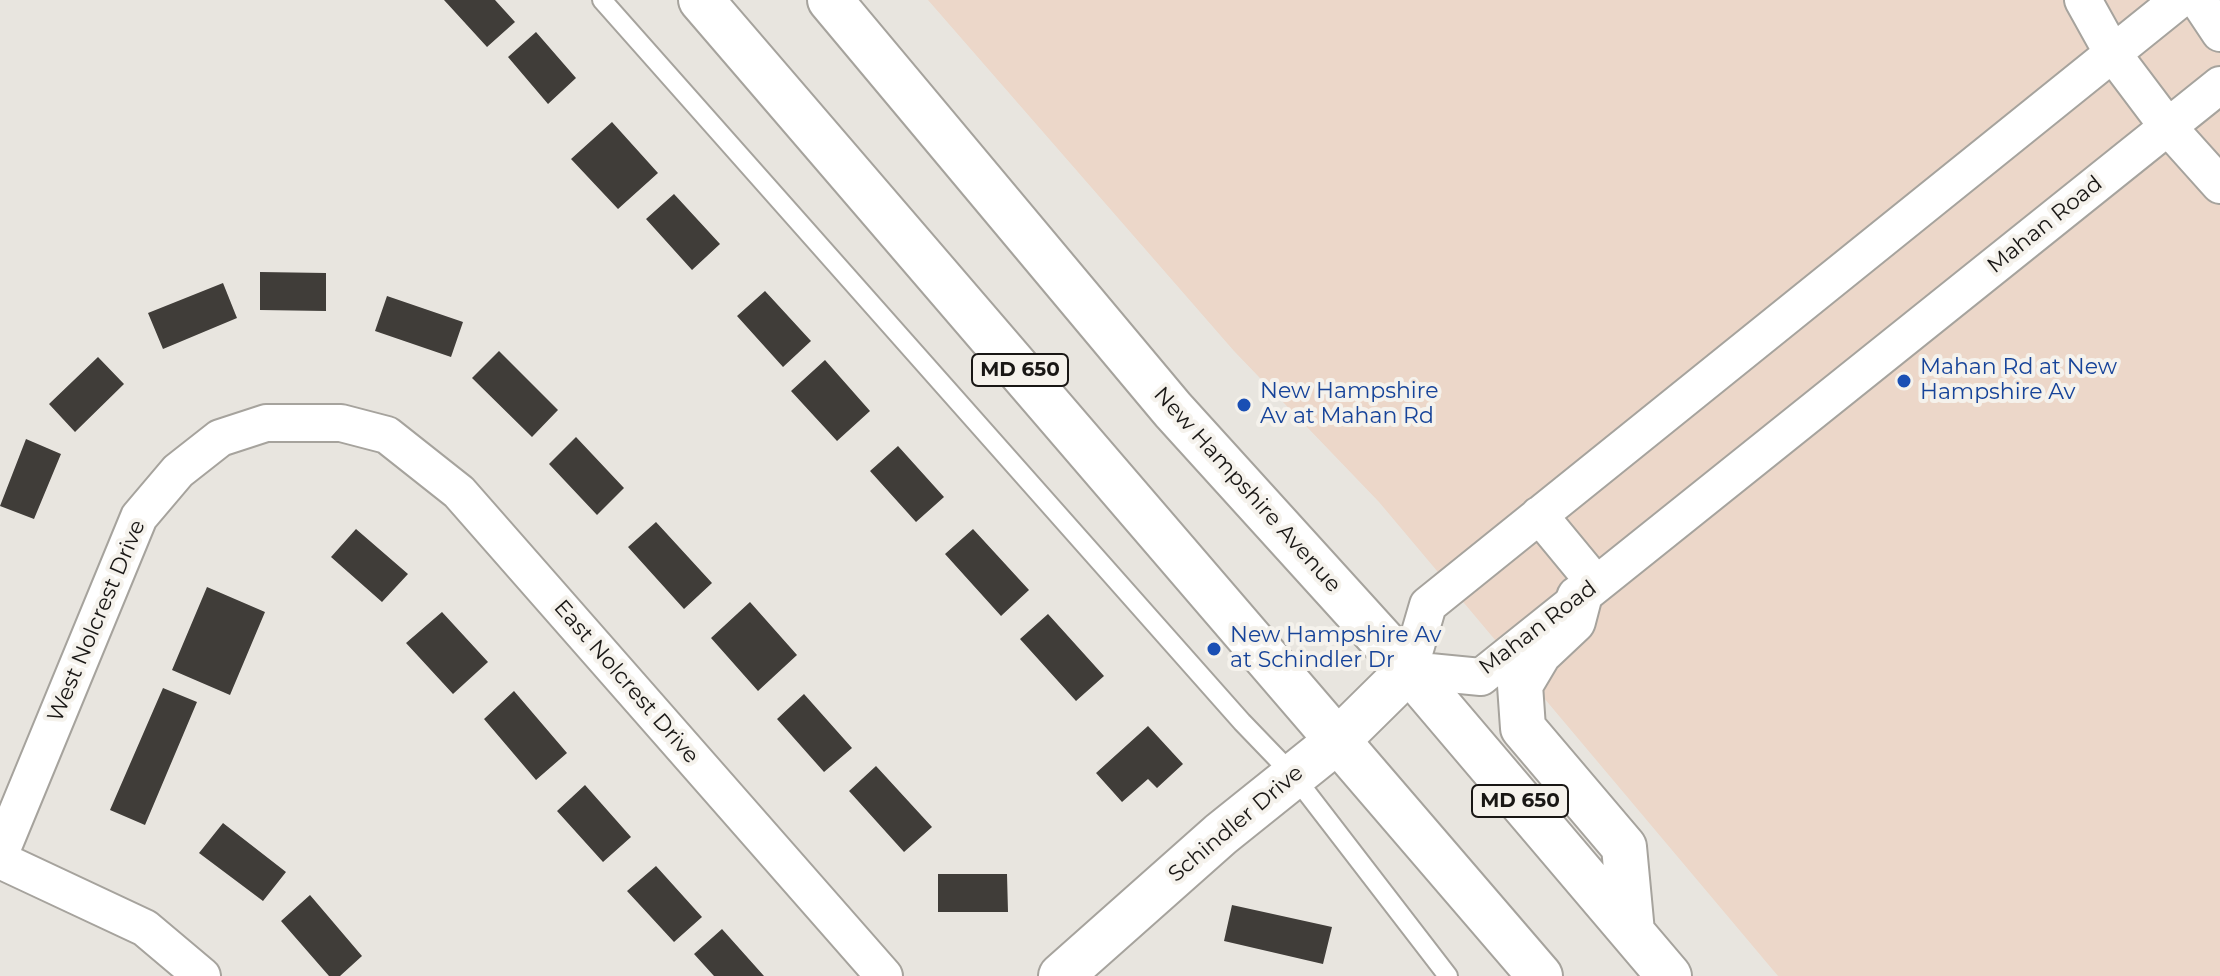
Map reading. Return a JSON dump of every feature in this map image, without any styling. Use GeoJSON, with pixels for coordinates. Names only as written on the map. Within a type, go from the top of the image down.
{"type":"FeatureCollection","features":[{"type":"Feature","properties":{"kind":"main road","name":"MD 650"},"geometry":{"type":"LineString","coordinates":[[701,0],[1540,976]]}},
{"type":"Feature","properties":{"kind":"main road","name":"New Hampshire Avenue"},"geometry":{"type":"LineString","coordinates":[[830,0],[1173,410],[1409,670],[1669,976]]}},
{"type":"Feature","properties":{"kind":"main road"},"geometry":{"type":"LineString","coordinates":[[1587,591],[1573,621],[1539,653],[1520,685],[1523,728],[1624,847],[1632,932]]}},
{"type":"Feature","properties":{"kind":"main road","name":"Schindler Drive"},"geometry":{"type":"LineString","coordinates":[[1061,976],[1221,834],[1337,741],[1409,670]]}},
{"type":"Feature","properties":{"kind":"street"},"geometry":{"type":"LineString","coordinates":[[2083,0],[2113,54],[2168,127],[2220,185]]}},
{"type":"Feature","properties":{"kind":"street"},"geometry":{"type":"LineString","coordinates":[[1409,670],[1428,605],[2179,0]]}},
{"type":"Feature","properties":{"kind":"street"},"geometry":{"type":"LineString","coordinates":[[2198,0],[2220,33]]}},
{"type":"Feature","properties":{"kind":"street","name":"Mahan Road"},"geometry":{"type":"LineString","coordinates":[[1409,670],[1481,677],[2220,85]]}},
{"type":"Feature","properties":{"kind":"street","name":"West Nolcrest Drive"},"geometry":{"type":"LineString","coordinates":[[0,857],[139,517],[178,471],[220,438],[266,423],[341,423]]}},
{"type":"Feature","properties":{"kind":"street","name":"East Nolcrest Drive"},"geometry":{"type":"LineString","coordinates":[[341,423],[387,435],[459,492],[884,976]]}},
{"type":"Feature","properties":{"kind":"street"},"geometry":{"type":"LineString","coordinates":[[1539,515],[1587,591]]}},
{"type":"Feature","properties":{"kind":"street"},"geometry":{"type":"LineString","coordinates":[[0,857],[145,928],[202,976]]}},
{"type":"Feature","properties":{"kind":"lane"},"geometry":{"type":"LineString","coordinates":[[602,0],[1242,722],[1294,776],[1448,976]]}},
{"type":"Feature","properties":{"kind":"shaded area"},"geometry":{"type":"Polygon","coordinates":[[[928,0],[2220,0],[2220,976],[1778,976],[1379,502],[1234,351],[928,0]]]}},
{"type":"Feature","properties":{"kind":"building"},"geometry":{"type":"Polygon","coordinates":[[[444,0],[495,0],[515,22],[487,47],[444,0]]]}},
{"type":"Feature","properties":{"kind":"building"},"geometry":{"type":"Polygon","coordinates":[[[536,32],[576,78],[548,104],[508,57],[536,32]]]}},
{"type":"Feature","properties":{"kind":"building"},"geometry":{"type":"Polygon","coordinates":[[[612,122],[658,173],[618,209],[571,159],[612,122]]]}},
{"type":"Feature","properties":{"kind":"building"},"geometry":{"type":"Polygon","coordinates":[[[674,194],[720,244],[692,270],[646,219],[674,194]]]}},
{"type":"Feature","properties":{"kind":"building"},"geometry":{"type":"Polygon","coordinates":[[[260,272],[326,273],[326,311],[260,310],[260,272]]]}},
{"type":"Feature","properties":{"kind":"building"},"geometry":{"type":"Polygon","coordinates":[[[223,283],[237,318],[163,349],[148,313],[223,283]]]}},
{"type":"Feature","properties":{"kind":"building"},"geometry":{"type":"Polygon","coordinates":[[[765,291],[811,341],[783,367],[737,316],[765,291]]]}},
{"type":"Feature","properties":{"kind":"building"},"geometry":{"type":"Polygon","coordinates":[[[387,296],[463,322],[451,357],[375,331],[387,296]]]}},
{"type":"Feature","properties":{"kind":"building"},"geometry":{"type":"Polygon","coordinates":[[[499,351],[558,410],[532,437],[472,378],[499,351]]]}},
{"type":"Feature","properties":{"kind":"building"},"geometry":{"type":"Polygon","coordinates":[[[98,357],[124,384],[75,432],[49,404],[98,357]]]}},
{"type":"Feature","properties":{"kind":"building"},"geometry":{"type":"Polygon","coordinates":[[[825,360],[870,411],[837,441],[791,391],[825,360]]]}},
{"type":"Feature","properties":{"kind":"building"},"geometry":{"type":"Polygon","coordinates":[[[576,437],[624,488],[597,515],[549,464],[576,437]]]}},
{"type":"Feature","properties":{"kind":"building"},"geometry":{"type":"Polygon","coordinates":[[[26,439],[61,454],[34,519],[0,506],[26,439]]]}},
{"type":"Feature","properties":{"kind":"building"},"geometry":{"type":"Polygon","coordinates":[[[898,446],[944,497],[916,522],[870,471],[898,446]]]}},
{"type":"Feature","properties":{"kind":"building"},"geometry":{"type":"Polygon","coordinates":[[[656,522],[712,583],[684,609],[628,547],[656,522]]]}},
{"type":"Feature","properties":{"kind":"building"},"geometry":{"type":"Polygon","coordinates":[[[356,529],[408,574],[382,602],[331,557],[356,529]]]}},
{"type":"Feature","properties":{"kind":"building"},"geometry":{"type":"Polygon","coordinates":[[[973,529],[1029,590],[1001,616],[945,554],[973,529]]]}},
{"type":"Feature","properties":{"kind":"building"},"geometry":{"type":"Polygon","coordinates":[[[207,587],[265,612],[230,695],[172,670],[207,587]]]}},
{"type":"Feature","properties":{"kind":"building"},"geometry":{"type":"Polygon","coordinates":[[[750,602],[797,655],[758,691],[711,638],[750,602]]]}},
{"type":"Feature","properties":{"kind":"building"},"geometry":{"type":"Polygon","coordinates":[[[442,612],[488,662],[453,694],[406,643],[442,612]]]}},
{"type":"Feature","properties":{"kind":"building"},"geometry":{"type":"Polygon","coordinates":[[[1048,614],[1104,676],[1076,701],[1020,639],[1048,614]]]}},
{"type":"Feature","properties":{"kind":"building"},"geometry":{"type":"Polygon","coordinates":[[[163,688],[197,702],[145,825],[110,810],[163,688]]]}},
{"type":"Feature","properties":{"kind":"building"},"geometry":{"type":"Polygon","coordinates":[[[514,691],[567,753],[536,780],[484,719],[514,691]]]}},
{"type":"Feature","properties":{"kind":"building"},"geometry":{"type":"Polygon","coordinates":[[[804,694],[852,748],[824,772],[777,719],[804,694]]]}},
{"type":"Feature","properties":{"kind":"building"},"geometry":{"type":"Polygon","coordinates":[[[1148,726],[1183,764],[1157,788],[1148,779],[1122,802],[1096,773],[1148,726]]]}},
{"type":"Feature","properties":{"kind":"building"},"geometry":{"type":"Polygon","coordinates":[[[876,766],[932,827],[904,852],[849,791],[876,766]]]}},
{"type":"Feature","properties":{"kind":"building"},"geometry":{"type":"Polygon","coordinates":[[[585,785],[631,837],[603,862],[557,811],[585,785]]]}},
{"type":"Feature","properties":{"kind":"building"},"geometry":{"type":"Polygon","coordinates":[[[223,823],[286,872],[263,901],[199,853],[223,823]]]}},
{"type":"Feature","properties":{"kind":"building"},"geometry":{"type":"Polygon","coordinates":[[[656,866],[702,917],[674,942],[627,891],[656,866]]]}},
{"type":"Feature","properties":{"kind":"building"},"geometry":{"type":"Polygon","coordinates":[[[938,874],[1007,874],[1008,912],[938,912],[938,874]]]}},
{"type":"Feature","properties":{"kind":"building"},"geometry":{"type":"Polygon","coordinates":[[[310,895],[362,956],[340,976],[329,976],[281,921],[310,895]]]}},
{"type":"Feature","properties":{"kind":"building"},"geometry":{"type":"Polygon","coordinates":[[[1232,905],[1332,927],[1323,964],[1224,941],[1232,905]]]}},
{"type":"Feature","properties":{"kind":"building"},"geometry":{"type":"Polygon","coordinates":[[[722,929],[764,976],[714,976],[694,954],[722,929]]]}},
{"type":"Feature","properties":{"kind":"place","name":"Mahan Rd at New Hampshire Av"},"geometry":{"type":"Point","coordinates":[1904,381]}},
{"type":"Feature","properties":{"kind":"place","name":"New Hampshire Av at Mahan Rd"},"geometry":{"type":"Point","coordinates":[1244,405]}},
{"type":"Feature","properties":{"kind":"place","name":"New Hampshire Av at Schindler Dr"},"geometry":{"type":"Point","coordinates":[1214,649]}}]}
